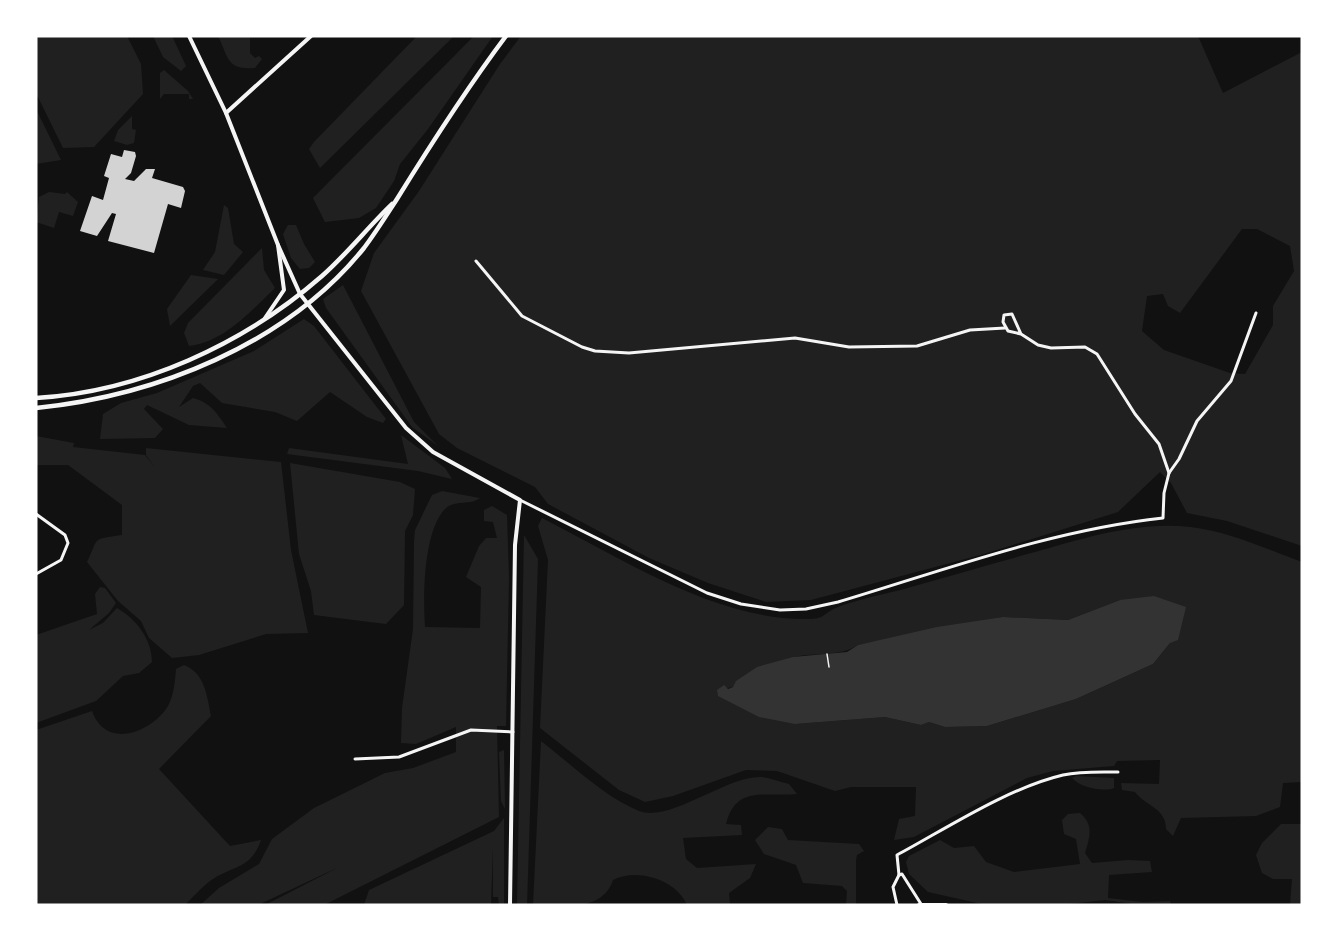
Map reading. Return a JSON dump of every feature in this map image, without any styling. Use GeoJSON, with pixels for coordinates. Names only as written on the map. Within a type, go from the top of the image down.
{"type":"FeatureCollection","features":[{"type":"Feature","properties":{"kind":"highway"},"geometry":{"type":"LineString","coordinates":[[36,408],[111,398],[177,376],[250,342],[307,302],[362,251],[506,36]]}},
{"type":"Feature","properties":{"kind":"highway"},"geometry":{"type":"LineString","coordinates":[[36,398],[81,394],[142,378],[201,354],[262,321],[300,294],[343,256],[397,199]]}},
{"type":"Feature","properties":{"kind":"street"},"geometry":{"type":"LineString","coordinates":[[189,36],[226,113],[278,245],[300,294],[406,428],[433,452],[520,501],[707,593],[741,604],[780,610],[806,609],[838,602],[1114,523],[1163,518],[1164,494],[1169,473],[1179,459],[1197,421],[1231,381],[1256,313]]}},
{"type":"Feature","properties":{"kind":"street"},"geometry":{"type":"LineString","coordinates":[[226,113],[311,36]]}},
{"type":"Feature","properties":{"kind":"street"},"geometry":{"type":"LineString","coordinates":[[262,321],[284,290],[278,245]]}},
{"type":"Feature","properties":{"kind":"street"},"geometry":{"type":"LineString","coordinates":[[476,261],[522,316],[582,347],[595,351],[629,353],[795,338],[849,347],[917,346],[970,330],[1005,328]]}},
{"type":"Feature","properties":{"kind":"street"},"geometry":{"type":"LineString","coordinates":[[1021,334],[1012,314],[1004,315],[1005,328],[1011,333],[1021,334],[1038,345],[1051,348],[1085,347],[1097,354],[1135,414],[1159,444],[1169,473]]}},
{"type":"Feature","properties":{"kind":"street"},"geometry":{"type":"LineString","coordinates":[[510,905],[514,545],[520,501]]}},
{"type":"Feature","properties":{"kind":"street"},"geometry":{"type":"LineString","coordinates":[[36,514],[65,535],[68,543],[61,560],[36,574]]}},
{"type":"Feature","properties":{"kind":"street"},"geometry":{"type":"LineString","coordinates":[[354,759],[399,757],[471,730],[513,732]]}},
{"type":"Feature","properties":{"kind":"street"},"geometry":{"type":"LineString","coordinates":[[897,905],[893,887],[899,875],[897,855],[1002,798],[1060,776],[1118,772]]}},
{"type":"Feature","properties":{"kind":"street"},"geometry":{"type":"LineString","coordinates":[[899,875],[902,874],[909,882],[920,904],[946,905]]}},
{"type":"Feature","properties":{"kind":"path"},"geometry":{"type":"LineString","coordinates":[[827,654],[829,667]]}},
{"type":"Feature","properties":{"kind":"shaded area"},"geometry":{"type":"Polygon","coordinates":[[[36,36],[127,36],[141,64],[143,94],[94,147],[63,148],[36,93],[36,36]]]}},
{"type":"Feature","properties":{"kind":"shaded area"},"geometry":{"type":"Polygon","coordinates":[[[153,36],[172,36],[186,66],[181,71],[163,57],[153,36]]]}},
{"type":"Feature","properties":{"kind":"shaded area"},"geometry":{"type":"Polygon","coordinates":[[[218,36],[250,36],[250,53],[255,58],[259,56],[262,59],[255,68],[234,65],[227,57],[218,36]]]}},
{"type":"Feature","properties":{"kind":"shaded area"},"geometry":{"type":"Polygon","coordinates":[[[417,36],[454,36],[320,168],[309,149],[314,142],[417,36]]]}},
{"type":"Feature","properties":{"kind":"shaded area"},"geometry":{"type":"Polygon","coordinates":[[[474,36],[493,36],[428,129],[400,164],[394,181],[376,208],[359,218],[325,222],[313,198],[474,36]]]}},
{"type":"Feature","properties":{"kind":"shaded area"},"geometry":{"type":"Polygon","coordinates":[[[521,36],[1198,36],[1223,93],[1302,52],[1302,546],[1227,521],[1187,513],[1171,483],[1160,472],[1118,512],[984,554],[811,600],[766,602],[708,583],[649,558],[548,504],[535,487],[457,448],[439,434],[361,291],[374,253],[419,191],[500,64],[521,36]],[[1242,229],[1180,313],[1168,306],[1163,294],[1147,296],[1142,331],[1164,350],[1230,373],[1245,374],[1273,325],[1273,306],[1294,271],[1290,246],[1257,229],[1242,229]]]}},
{"type":"Feature","properties":{"kind":"shaded area"},"geometry":{"type":"Polygon","coordinates":[[[164,70],[188,91],[193,99],[189,99],[189,94],[164,94],[160,99],[160,73],[164,70]]]}},
{"type":"Feature","properties":{"kind":"shaded area"},"geometry":{"type":"Polygon","coordinates":[[[36,109],[61,160],[36,164],[36,109]]]}},
{"type":"Feature","properties":{"kind":"shaded area"},"geometry":{"type":"Polygon","coordinates":[[[132,116],[132,129],[136,130],[134,143],[127,145],[114,141],[118,130],[132,116]]]}},
{"type":"Feature","properties":{"kind":"shaded area"},"geometry":{"type":"Polygon","coordinates":[[[49,192],[65,194],[67,192],[78,202],[73,216],[59,212],[54,228],[36,222],[39,197],[49,192]]]}},
{"type":"Feature","properties":{"kind":"shaded area"},"geometry":{"type":"Polygon","coordinates":[[[224,205],[228,208],[234,244],[243,252],[224,275],[203,270],[215,252],[224,205]]]}},
{"type":"Feature","properties":{"kind":"shaded area"},"geometry":{"type":"Polygon","coordinates":[[[288,225],[296,225],[315,262],[309,268],[300,269],[291,258],[283,234],[288,225]]]}},
{"type":"Feature","properties":{"kind":"shaded area"},"geometry":{"type":"Polygon","coordinates":[[[262,248],[264,270],[275,288],[246,316],[225,332],[214,339],[189,346],[184,333],[188,323],[262,248]]]}},
{"type":"Feature","properties":{"kind":"shaded area"},"geometry":{"type":"Polygon","coordinates":[[[191,275],[218,279],[170,326],[167,309],[191,275]]]}},
{"type":"Feature","properties":{"kind":"shaded area"},"geometry":{"type":"Polygon","coordinates":[[[343,285],[414,422],[438,446],[412,427],[326,308],[323,299],[343,285]]]}},
{"type":"Feature","properties":{"kind":"shaded area"},"geometry":{"type":"Polygon","coordinates":[[[304,319],[314,326],[386,419],[383,423],[367,417],[330,392],[297,421],[275,412],[222,403],[200,383],[193,386],[179,407],[193,398],[199,400],[213,409],[227,428],[189,425],[147,405],[144,409],[163,429],[155,438],[100,439],[103,414],[121,403],[157,393],[254,351],[304,319]]]}},
{"type":"Feature","properties":{"kind":"shaded area"},"geometry":{"type":"Polygon","coordinates":[[[401,435],[445,468],[452,479],[418,471],[287,454],[289,448],[408,464],[401,435]]]}},
{"type":"Feature","properties":{"kind":"shaded area"},"geometry":{"type":"Polygon","coordinates":[[[36,436],[74,443],[73,447],[145,455],[154,466],[146,455],[146,448],[281,462],[291,550],[308,633],[266,634],[199,655],[172,658],[149,638],[141,621],[118,601],[87,562],[97,541],[122,535],[122,505],[68,465],[36,465],[36,436]]]}},
{"type":"Feature","properties":{"kind":"shaded area"},"geometry":{"type":"Polygon","coordinates":[[[290,463],[400,482],[415,489],[413,515],[405,531],[404,605],[386,624],[314,615],[311,591],[299,554],[290,463]]]}},
{"type":"Feature","properties":{"kind":"shaded area"},"geometry":{"type":"Polygon","coordinates":[[[442,491],[480,498],[472,502],[449,506],[438,519],[432,533],[426,565],[425,627],[480,628],[481,587],[466,577],[479,546],[486,538],[497,538],[493,522],[484,521],[484,510],[492,506],[507,515],[509,578],[506,726],[497,726],[499,817],[324,905],[265,905],[339,867],[258,905],[200,905],[219,888],[259,864],[272,839],[314,808],[385,773],[413,768],[456,752],[456,727],[416,744],[401,743],[402,708],[413,629],[415,530],[432,495],[442,491]]]}},
{"type":"Feature","properties":{"kind":"shaded area"},"geometry":{"type":"Polygon","coordinates":[[[542,518],[672,585],[706,599],[741,610],[776,617],[810,619],[819,618],[855,601],[1111,532],[1150,526],[1190,527],[1218,532],[1247,541],[1302,562],[1302,782],[1283,783],[1280,807],[1256,816],[1181,818],[1173,836],[1166,829],[1163,816],[1159,812],[1135,792],[1122,790],[1121,783],[1159,784],[1160,760],[1117,761],[1114,766],[1053,771],[1027,778],[914,837],[894,840],[899,819],[915,816],[916,787],[851,787],[835,791],[777,771],[746,770],[673,796],[645,802],[619,790],[540,728],[548,560],[538,526],[542,518]],[[1120,600],[1068,620],[1003,617],[858,645],[835,653],[794,657],[775,664],[731,688],[721,689],[795,724],[885,717],[921,725],[929,722],[945,727],[987,726],[1076,699],[1153,664],[1170,643],[1120,600]]]}},
{"type":"Feature","properties":{"kind":"shaded area"},"geometry":{"type":"Polygon","coordinates":[[[524,535],[538,559],[527,905],[517,905],[524,535]]]}},
{"type":"Feature","properties":{"kind":"shaded area"},"geometry":{"type":"Polygon","coordinates":[[[100,587],[105,588],[116,603],[109,613],[89,630],[103,623],[117,608],[142,630],[149,645],[152,662],[139,673],[123,676],[96,701],[36,723],[36,635],[97,614],[95,594],[100,587]]]}},
{"type":"Feature","properties":{"kind":"shaded area"},"geometry":{"type":"Polygon","coordinates":[[[1154,596],[1186,607],[1178,640],[1170,643],[1153,664],[1076,699],[987,726],[945,727],[929,722],[921,725],[885,717],[795,724],[759,717],[718,696],[717,690],[724,685],[728,689],[733,687],[736,681],[757,667],[793,657],[847,652],[858,645],[937,627],[1003,617],[1068,620],[1120,600],[1154,596]]]}},
{"type":"Feature","properties":{"kind":"shaded area"},"geometry":{"type":"Polygon","coordinates":[[[184,665],[201,679],[211,716],[159,769],[230,846],[261,840],[257,850],[240,866],[210,881],[185,905],[36,905],[36,730],[92,711],[99,723],[107,730],[118,734],[140,730],[151,724],[168,706],[173,693],[176,669],[184,665]]]}},
{"type":"Feature","properties":{"kind":"shaded area"},"geometry":{"type":"Polygon","coordinates":[[[541,741],[600,788],[639,811],[652,813],[666,810],[748,778],[769,778],[789,784],[797,794],[752,796],[737,803],[726,824],[741,825],[742,835],[683,838],[686,859],[697,868],[756,864],[750,878],[729,893],[730,905],[687,905],[682,896],[666,883],[655,878],[633,875],[613,880],[608,891],[600,898],[580,905],[533,905],[541,741]]]}},
{"type":"Feature","properties":{"kind":"shaded area"},"geometry":{"type":"Polygon","coordinates":[[[504,750],[505,809],[501,801],[499,752],[504,750]]]}},
{"type":"Feature","properties":{"kind":"shaded area"},"geometry":{"type":"Polygon","coordinates":[[[1076,776],[1114,778],[1114,788],[1104,790],[1086,787],[1072,778],[1076,776]]]}},
{"type":"Feature","properties":{"kind":"shaded area"},"geometry":{"type":"Polygon","coordinates":[[[1080,813],[1089,826],[1085,853],[1092,863],[1150,861],[1152,872],[1109,875],[1108,898],[1143,902],[1170,901],[1171,905],[1139,905],[1105,900],[1061,905],[986,905],[928,892],[909,874],[906,862],[909,856],[940,840],[954,848],[974,846],[986,862],[1014,872],[1080,864],[1076,839],[1064,834],[1062,820],[1068,814],[1080,813]]]}},
{"type":"Feature","properties":{"kind":"shaded area"},"geometry":{"type":"Polygon","coordinates":[[[504,818],[504,905],[499,905],[498,897],[493,897],[493,848],[491,905],[364,905],[369,890],[494,831],[504,818]]]}},
{"type":"Feature","properties":{"kind":"shaded area"},"geometry":{"type":"Polygon","coordinates":[[[1281,824],[1302,824],[1302,905],[1290,905],[1292,879],[1273,879],[1262,873],[1256,855],[1262,843],[1281,824]]]}},
{"type":"Feature","properties":{"kind":"shaded area"},"geometry":{"type":"Polygon","coordinates":[[[768,827],[782,829],[788,840],[859,844],[864,851],[857,855],[856,860],[856,905],[846,905],[847,891],[842,886],[803,883],[796,865],[764,854],[755,840],[768,827]]]}},
{"type":"Feature","properties":{"kind":"building"},"geometry":{"type":"Polygon","coordinates":[[[124,150],[135,152],[136,156],[131,173],[125,179],[134,181],[146,169],[155,169],[152,178],[183,187],[185,191],[181,208],[168,204],[154,253],[108,241],[116,214],[112,213],[97,236],[80,231],[92,196],[103,200],[109,178],[104,176],[111,154],[122,157],[124,150]]]}}]}
